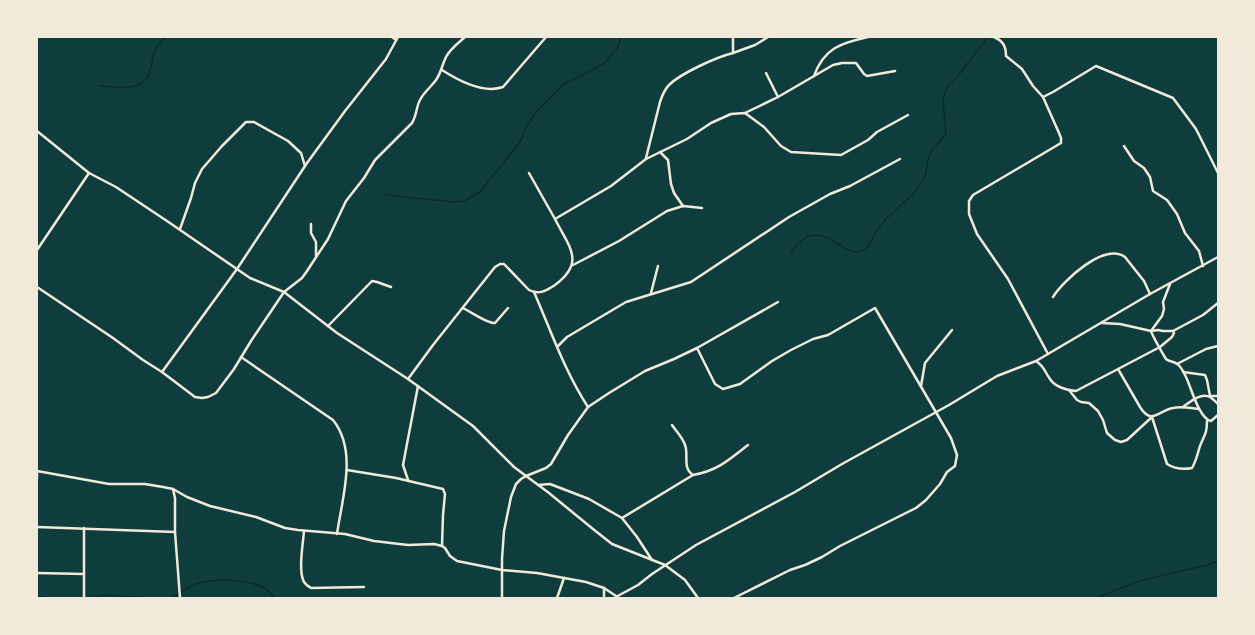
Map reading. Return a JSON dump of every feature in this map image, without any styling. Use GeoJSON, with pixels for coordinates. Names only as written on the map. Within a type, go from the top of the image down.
{"type":"FeatureCollection","features":[{"type":"Feature","properties":{"kind":"street"},"geometry":{"type":"LineString","coordinates":[[162,372],[237,269],[305,166],[386,59],[397,38],[392,37]]}},
{"type":"Feature","properties":{"kind":"street"},"geometry":{"type":"LineString","coordinates":[[37,287],[162,372],[195,397],[208,397],[216,393],[234,369],[284,292],[302,278],[328,239],[349,196],[380,155],[412,123],[421,97],[436,81],[450,51],[465,37]]}},
{"type":"Feature","properties":{"kind":"street"},"geometry":{"type":"LineString","coordinates":[[442,70],[457,79],[484,89],[495,90],[503,87],[546,37]]}},
{"type":"Feature","properties":{"kind":"street"},"geometry":{"type":"LineString","coordinates":[[733,37],[734,53]]}},
{"type":"Feature","properties":{"kind":"street"},"geometry":{"type":"LineString","coordinates":[[646,159],[660,102],[669,85],[685,74],[727,55],[755,45],[768,37]]}},
{"type":"Feature","properties":{"kind":"street"},"geometry":{"type":"LineString","coordinates":[[814,77],[822,60],[831,50],[844,43],[868,37]]}},
{"type":"Feature","properties":{"kind":"street"},"geometry":{"type":"LineString","coordinates":[[994,37],[1002,42],[1006,49],[1006,56],[1022,69],[1033,86],[1043,97],[1062,138],[1061,143],[973,195],[969,201],[969,214],[978,234],[1008,279],[1048,354]]}},
{"type":"Feature","properties":{"kind":"street"},"geometry":{"type":"LineString","coordinates":[[555,219],[610,186],[646,159],[687,139],[719,119],[731,114],[745,113],[778,97],[834,65],[856,62],[867,76],[895,71]]}},
{"type":"Feature","properties":{"kind":"street"},"geometry":{"type":"LineString","coordinates":[[1043,97],[1096,66],[1173,98],[1196,129],[1218,173]]}},
{"type":"Feature","properties":{"kind":"street"},"geometry":{"type":"LineString","coordinates":[[766,73],[778,97]]}},
{"type":"Feature","properties":{"kind":"street"},"geometry":{"type":"LineString","coordinates":[[745,113],[764,127],[781,146],[791,152],[841,155],[868,140],[877,132],[908,115]]}},
{"type":"Feature","properties":{"kind":"street"},"geometry":{"type":"LineString","coordinates":[[180,229],[195,183],[202,169],[246,122],[254,122],[288,141],[301,153],[305,166]]}},
{"type":"Feature","properties":{"kind":"street"},"geometry":{"type":"LineString","coordinates":[[37,131],[89,173],[116,187],[180,229],[250,278],[284,292],[328,326],[418,386],[473,426],[514,467],[612,544],[665,565],[685,580],[698,598]]}},
{"type":"Feature","properties":{"kind":"street"},"geometry":{"type":"LineString","coordinates":[[1124,146],[1134,161],[1144,168],[1150,177],[1153,190],[1167,200],[1177,214],[1185,233],[1199,251],[1203,266]]}},
{"type":"Feature","properties":{"kind":"street"},"geometry":{"type":"LineString","coordinates":[[660,152],[668,160],[671,184],[674,193],[683,206]]}},
{"type":"Feature","properties":{"kind":"street"},"geometry":{"type":"LineString","coordinates":[[558,346],[566,337],[626,302],[691,282],[789,217],[830,194],[850,186],[900,159]]}},
{"type":"Feature","properties":{"kind":"street"},"geometry":{"type":"LineString","coordinates":[[37,250],[89,173]]}},
{"type":"Feature","properties":{"kind":"street"},"geometry":{"type":"LineString","coordinates":[[408,379],[495,267],[500,264],[504,264],[529,290],[534,292],[546,291],[570,272],[572,265],[572,253],[529,173]]}},
{"type":"Feature","properties":{"kind":"street"},"geometry":{"type":"LineString","coordinates":[[572,265],[619,241],[667,211],[683,206],[702,208]]}},
{"type":"Feature","properties":{"kind":"street"},"geometry":{"type":"LineString","coordinates":[[311,224],[311,234],[316,242],[316,256]]}},
{"type":"Feature","properties":{"kind":"street"},"geometry":{"type":"LineString","coordinates":[[1053,297],[1063,284],[1091,262],[1108,254],[1114,253],[1125,257],[1144,281],[1150,294]]}},
{"type":"Feature","properties":{"kind":"street"},"geometry":{"type":"LineString","coordinates":[[37,478],[37,471],[109,484],[145,484],[163,486],[210,506],[256,517],[285,528],[408,545],[434,544],[442,546],[453,559],[502,570],[537,573],[586,582],[604,588],[616,598],[638,585],[696,544],[794,492],[997,376],[1036,361],[1150,294],[1218,257]]}},
{"type":"Feature","properties":{"kind":"street"},"geometry":{"type":"LineString","coordinates":[[651,294],[658,266]]}},
{"type":"Feature","properties":{"kind":"street"},"geometry":{"type":"LineString","coordinates":[[328,326],[372,282],[377,282],[391,287]]}},
{"type":"Feature","properties":{"kind":"street"},"geometry":{"type":"LineString","coordinates":[[1151,331],[1162,316],[1164,302],[1170,284]]}},
{"type":"Feature","properties":{"kind":"street"},"geometry":{"type":"LineString","coordinates":[[534,292],[578,392],[588,407]]}},
{"type":"Feature","properties":{"kind":"street"},"geometry":{"type":"LineString","coordinates":[[502,598],[504,531],[511,497],[516,484],[526,476],[546,468],[551,464],[568,435],[588,407],[645,371],[697,348],[778,302]]}},
{"type":"Feature","properties":{"kind":"street"},"geometry":{"type":"LineString","coordinates":[[1099,324],[1107,322],[1151,331],[1173,331],[1203,315],[1218,303]]}},
{"type":"Feature","properties":{"kind":"street"},"geometry":{"type":"LineString","coordinates":[[463,308],[493,324],[508,308]]}},
{"type":"Feature","properties":{"kind":"street"},"geometry":{"type":"LineString","coordinates":[[697,348],[715,384],[720,388],[726,389],[740,384],[772,361],[791,350],[813,339],[828,335],[875,308],[951,438],[956,450],[957,458],[955,466],[947,472],[940,484],[926,500],[905,514],[840,546],[822,557],[790,570],[734,598]]}},
{"type":"Feature","properties":{"kind":"street"},"geometry":{"type":"LineString","coordinates":[[921,386],[926,363],[952,330]]}},
{"type":"Feature","properties":{"kind":"street"},"geometry":{"type":"LineString","coordinates":[[1151,331],[1168,360],[1177,364],[1185,374],[1199,410],[1207,420],[1207,432],[1192,468],[1183,470],[1166,464],[1152,416]]}},
{"type":"Feature","properties":{"kind":"street"},"geometry":{"type":"LineString","coordinates":[[1036,361],[1044,366],[1052,381],[1069,390],[1081,390],[1160,347],[1172,337],[1174,334],[1173,331]]}},
{"type":"Feature","properties":{"kind":"street"},"geometry":{"type":"LineString","coordinates":[[1177,364],[1218,346]]}},
{"type":"Feature","properties":{"kind":"street"},"geometry":{"type":"LineString","coordinates":[[241,357],[333,420],[342,433],[347,455],[347,470],[337,534]]}},
{"type":"Feature","properties":{"kind":"street"},"geometry":{"type":"LineString","coordinates":[[1118,369],[1143,412],[1152,416],[1157,416],[1170,408],[1183,407],[1199,410]]}},
{"type":"Feature","properties":{"kind":"street"},"geometry":{"type":"LineString","coordinates":[[1183,372],[1205,375],[1210,396],[1218,404]]}},
{"type":"Feature","properties":{"kind":"street"},"geometry":{"type":"LineString","coordinates":[[408,480],[403,465],[418,386]]}},
{"type":"Feature","properties":{"kind":"street"},"geometry":{"type":"LineString","coordinates":[[1069,390],[1077,400],[1089,403],[1098,411],[1103,420],[1107,433],[1115,440],[1121,442],[1127,440],[1152,416]]}},
{"type":"Feature","properties":{"kind":"street"},"geometry":{"type":"LineString","coordinates":[[1183,407],[1195,398],[1204,396],[1218,396]]}},
{"type":"Feature","properties":{"kind":"street"},"geometry":{"type":"LineString","coordinates":[[1207,420],[1211,421],[1218,415]]}},
{"type":"Feature","properties":{"kind":"street"},"geometry":{"type":"LineString","coordinates":[[672,426],[684,442],[686,447],[687,468],[693,475]]}},
{"type":"Feature","properties":{"kind":"street"},"geometry":{"type":"LineString","coordinates":[[622,518],[693,475],[702,474],[720,467],[748,445]]}},
{"type":"Feature","properties":{"kind":"street"},"geometry":{"type":"LineString","coordinates":[[347,470],[408,480],[443,489],[445,491],[442,546]]}},
{"type":"Feature","properties":{"kind":"street"},"geometry":{"type":"LineString","coordinates":[[538,485],[550,484],[589,499],[622,518],[652,560]]}},
{"type":"Feature","properties":{"kind":"street"},"geometry":{"type":"LineString","coordinates":[[173,489],[175,498],[175,532],[180,598]]}},
{"type":"Feature","properties":{"kind":"street"},"geometry":{"type":"LineString","coordinates":[[37,527],[175,532]]}},
{"type":"Feature","properties":{"kind":"street"},"geometry":{"type":"LineString","coordinates":[[84,528],[84,598]]}},
{"type":"Feature","properties":{"kind":"street"},"geometry":{"type":"LineString","coordinates":[[304,531],[302,572],[303,580],[306,585],[311,588],[364,587]]}},
{"type":"Feature","properties":{"kind":"street"},"geometry":{"type":"LineString","coordinates":[[37,573],[84,574]]}},
{"type":"Feature","properties":{"kind":"street"},"geometry":{"type":"LineString","coordinates":[[557,598],[564,578]]}},
{"type":"Feature","properties":{"kind":"street"},"geometry":{"type":"LineString","coordinates":[[604,588],[604,598]]}},
{"type":"Feature","properties":{"kind":"waterway"},"geometry":{"type":"LineString","coordinates":[[100,86],[128,87],[140,84],[146,80],[151,68],[155,50],[165,37]]}},
{"type":"Feature","properties":{"kind":"waterway"},"geometry":{"type":"LineString","coordinates":[[199,37],[211,37]]}},
{"type":"Feature","properties":{"kind":"waterway"},"geometry":{"type":"LineString","coordinates":[[386,195],[454,202],[464,201],[480,192],[520,142],[527,126],[538,110],[564,84],[606,62],[618,47],[621,37]]}},
{"type":"Feature","properties":{"kind":"waterway"},"geometry":{"type":"LineString","coordinates":[[791,253],[799,243],[811,235],[831,239],[846,249],[855,252],[866,249],[884,221],[920,185],[925,175],[929,155],[946,133],[943,100],[947,87],[957,77],[988,37]]}},
{"type":"Feature","properties":{"kind":"waterway"},"geometry":{"type":"LineString","coordinates":[[1096,598],[1139,581],[1218,561]]}},
{"type":"Feature","properties":{"kind":"waterway"},"geometry":{"type":"LineString","coordinates":[[172,598],[196,584],[226,580],[260,586],[268,591],[274,598]]}},
{"type":"Feature","properties":{"kind":"waterway"},"geometry":{"type":"LineString","coordinates":[[91,598],[104,595],[151,598]]}},
{"type":"Feature","properties":{"kind":"waterway"},"geometry":{"type":"LineString","coordinates":[[37,596],[49,598]]}}]}
